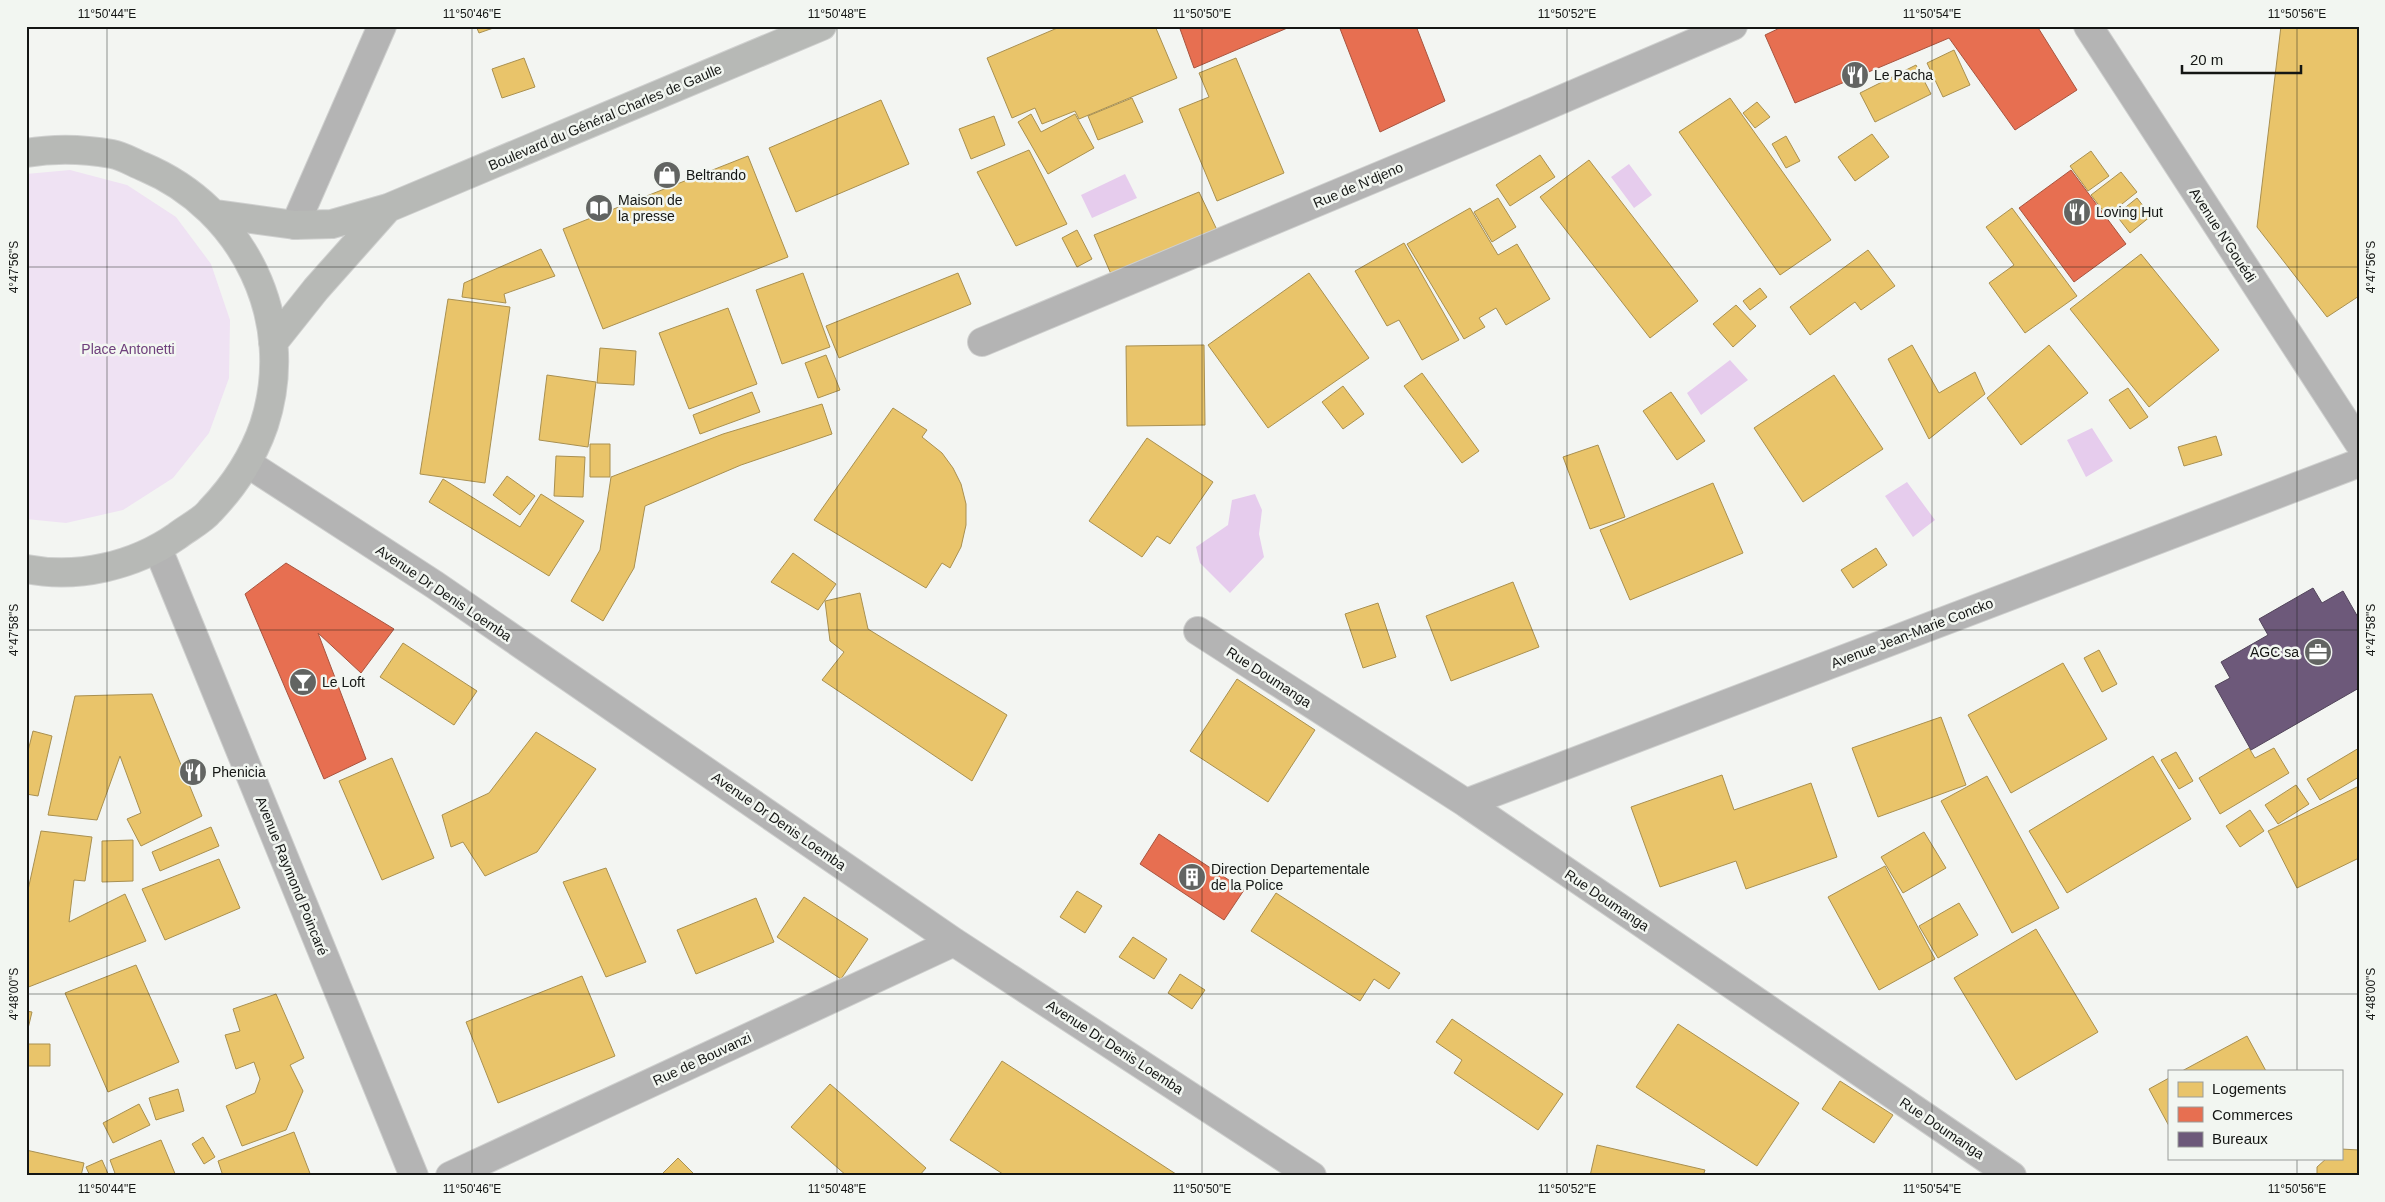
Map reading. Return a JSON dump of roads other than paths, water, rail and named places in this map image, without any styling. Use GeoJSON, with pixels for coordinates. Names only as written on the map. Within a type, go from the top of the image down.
{"type":"FeatureCollection","features":[{"type":"Feature","properties":{"kind":"main road","name":"Boulevard du Général Charles de Gaulle"},"geometry":{"type":"LineString","coordinates":[[216,214],[296,225],[332,224],[388,208],[822,26]]}},
{"type":"Feature","properties":{"kind":"main road"},"geometry":{"type":"LineString","coordinates":[[26,153],[55,148],[114,155],[169,178],[216,214],[238,242],[255,274],[267,308],[273,343],[272,384],[264,425],[248,463],[209,513],[158,549],[119,565],[79,572],[26,569]]}},
{"type":"Feature","properties":{"kind":"main road","name":"Boulevard du Général Charles de Gaulle"},"geometry":{"type":"LineString","coordinates":[[273,343],[316,289],[388,208]]}},
{"type":"Feature","properties":{"kind":"street"},"geometry":{"type":"LineString","coordinates":[[296,225],[382,26]]}},
{"type":"Feature","properties":{"kind":"street","name":"Rue de N'djeno"},"geometry":{"type":"LineString","coordinates":[[982,342],[1504,124],[1732,26]]}},
{"type":"Feature","properties":{"kind":"street","name":"Avenue N'Gouédi"},"geometry":{"type":"LineString","coordinates":[[2088,26],[2359,444]]}},
{"type":"Feature","properties":{"kind":"street","name":"Avenue Dr Denis Loemba"},"geometry":{"type":"LineString","coordinates":[[248,463],[435,585],[954,942],[1312,1176]]}},
{"type":"Feature","properties":{"kind":"street","name":"Avenue Jean-Marie Concko"},"geometry":{"type":"LineString","coordinates":[[1466,803],[2359,463]]}},
{"type":"Feature","properties":{"kind":"street","name":"Avenue Raymond Poincaré"},"geometry":{"type":"LineString","coordinates":[[158,549],[414,1176]]}},
{"type":"Feature","properties":{"kind":"street","name":"Rue Doumanga"},"geometry":{"type":"LineString","coordinates":[[1198,631],[1466,803],[2012,1176]]}},
{"type":"Feature","properties":{"kind":"street","name":"Rue de Bouvanzi"},"geometry":{"type":"LineString","coordinates":[[450,1176],[954,942]]}},
{"type":"Feature","properties":{"kind":"place","name":"Le Pacha"},"geometry":{"type":"Point","coordinates":[1855,75]}},
{"type":"Feature","properties":{"kind":"place","name":"Beltrando"},"geometry":{"type":"Point","coordinates":[667,175]}},
{"type":"Feature","properties":{"kind":"place","name":"Maison de la presse"},"geometry":{"type":"Point","coordinates":[599,208]}},
{"type":"Feature","properties":{"kind":"place","name":"Loving Hut"},"geometry":{"type":"Point","coordinates":[2077,212]}},
{"type":"Feature","properties":{"kind":"place","name":"AGC sa"},"geometry":{"type":"Point","coordinates":[2318,652]}},
{"type":"Feature","properties":{"kind":"place","name":"Le Loft"},"geometry":{"type":"Point","coordinates":[303,682]}},
{"type":"Feature","properties":{"kind":"place","name":"Phenicia"},"geometry":{"type":"Point","coordinates":[193,772]}},
{"type":"Feature","properties":{"kind":"place","name":"Direction Departementale de la Police"},"geometry":{"type":"Point","coordinates":[1192,877]}},
{"type":"Feature","properties":{"kind":"park label","name":"Place Antonetti"},"geometry":{"type":"Point","coordinates":[128,349]}}]}
